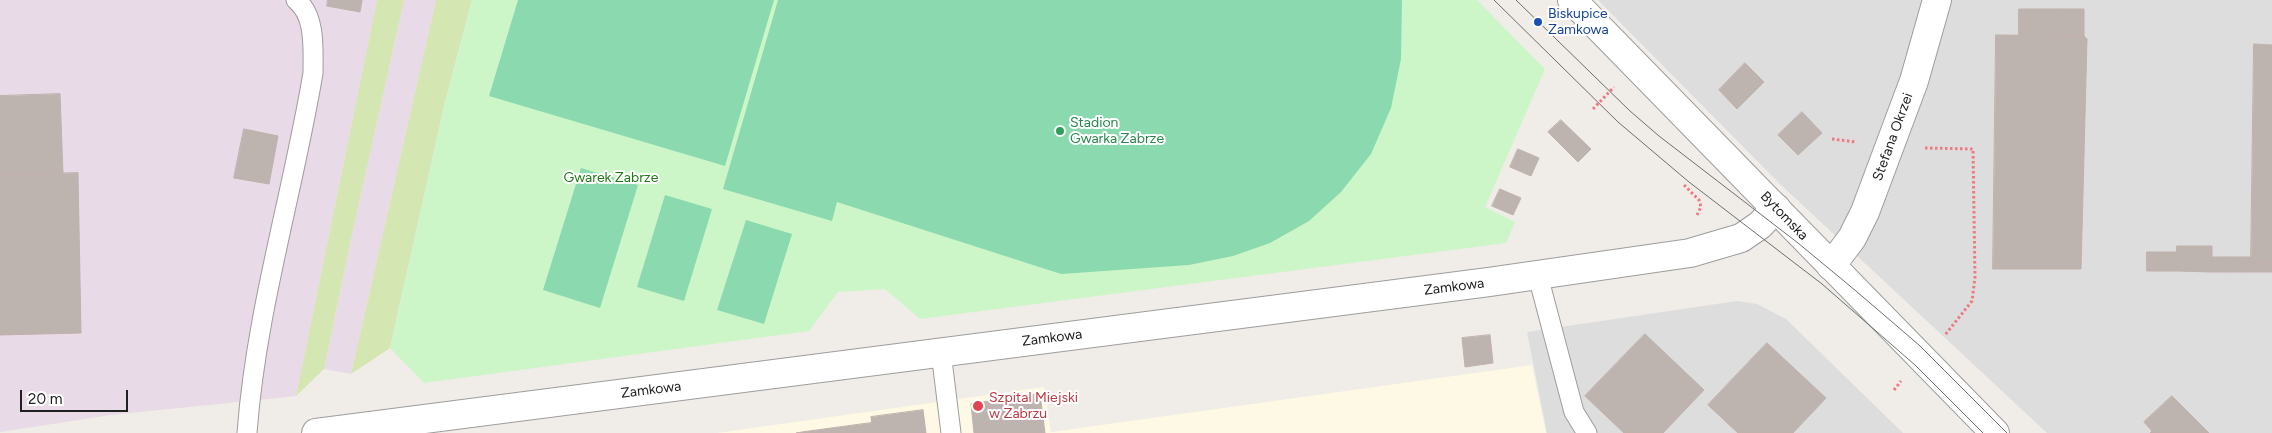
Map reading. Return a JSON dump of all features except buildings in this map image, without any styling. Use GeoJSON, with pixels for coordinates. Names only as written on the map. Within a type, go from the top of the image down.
{"type":"FeatureCollection","features":[{"type":"Feature","properties":{"kind":"street","name":"Bytomska"},"geometry":{"type":"LineString","coordinates":[[1572,0],[1995,433]]}},
{"type":"Feature","properties":{"kind":"street","name":"Stefana Okrzei"},"geometry":{"type":"LineString","coordinates":[[1831,266],[1852,238],[1865,212],[1914,81],[1937,0]]}},
{"type":"Feature","properties":{"kind":"street","name":"Zamkowa"},"geometry":{"type":"LineString","coordinates":[[316,433],[406,427],[941,352],[1538,276],[1690,253],[1720,246],[1741,238],[1760,225],[1776,208]]}},
{"type":"Feature","properties":{"kind":"lane"},"geometry":{"type":"LineString","coordinates":[[247,433],[250,401],[269,286],[313,73],[310,24],[301,2]]}},
{"type":"Feature","properties":{"kind":"lane"},"geometry":{"type":"LineString","coordinates":[[1538,276],[1574,412],[1587,433]]}},
{"type":"Feature","properties":{"kind":"lane"},"geometry":{"type":"LineString","coordinates":[[941,352],[951,433]]}},
{"type":"Feature","properties":{"kind":"path"},"geometry":{"type":"LineString","coordinates":[[1891,145],[1973,150],[1975,278],[1972,301],[1951,330],[1921,359],[1894,390]]}},
{"type":"Feature","properties":{"kind":"shaded area"},"geometry":{"type":"Polygon","coordinates":[[[0,0],[377,0],[296,396],[111,415],[0,432],[0,0]]]}},
{"type":"Feature","properties":{"kind":"shaded area"},"geometry":{"type":"Polygon","coordinates":[[[404,0],[436,0],[351,374],[324,369],[404,0]]]}},
{"type":"Feature","properties":{"kind":"shaded area"},"geometry":{"type":"Polygon","coordinates":[[[1598,0],[2272,0],[2272,433],[2047,433],[1780,184],[1598,0]]]}},
{"type":"Feature","properties":{"kind":"shaded area"},"geometry":{"type":"Polygon","coordinates":[[[1737,301],[1757,304],[1786,319],[1903,433],[1547,433],[1527,332],[1737,301]]]}},
{"type":"Feature","properties":{"kind":"shaded area"},"geometry":{"type":"Polygon","coordinates":[[[1532,365],[1546,433],[717,433],[1044,387],[1051,432],[1532,365]]]}},
{"type":"Feature","properties":{"kind":"green space"},"geometry":{"type":"Polygon","coordinates":[[[377,0],[404,0],[324,369],[296,396],[377,0]]]}},
{"type":"Feature","properties":{"kind":"green space"},"geometry":{"type":"Polygon","coordinates":[[[436,0],[472,0],[445,102],[390,348],[351,374],[436,0]]]}},
{"type":"Feature","properties":{"kind":"green space","name":"Gwarek Zabrze"},"geometry":{"type":"Polygon","coordinates":[[[472,0],[1477,0],[1545,69],[1485,207],[1515,222],[1506,243],[920,319],[885,289],[838,292],[809,331],[424,383],[390,348],[445,102],[472,0]]]}},
{"type":"Feature","properties":{"kind":"green space"},"geometry":{"type":"Polygon","coordinates":[[[518,0],[774,0],[725,166],[489,96],[518,0]]]}},
{"type":"Feature","properties":{"kind":"green space","name":"Stadion Gwarka Zabrze"},"geometry":{"type":"Polygon","coordinates":[[[778,0],[1402,0],[1401,59],[1391,108],[1371,154],[1341,192],[1309,221],[1270,243],[1233,256],[1189,265],[1061,274],[837,202],[832,221],[723,189],[778,0]]]}},
{"type":"Feature","properties":{"kind":"green space"},"geometry":{"type":"Polygon","coordinates":[[[581,168],[638,185],[600,308],[543,290],[581,168]]]}},
{"type":"Feature","properties":{"kind":"green space"},"geometry":{"type":"Polygon","coordinates":[[[665,195],[712,209],[684,301],[637,287],[665,195]]]}},
{"type":"Feature","properties":{"kind":"green space"},"geometry":{"type":"Polygon","coordinates":[[[746,220],[792,234],[764,324],[717,310],[746,220]]]}},
{"type":"Feature","properties":{"kind":"tram line"},"geometry":{"type":"LineString","coordinates":[[1494,0],[1618,122],[1689,182],[1822,284],[1915,365],[1983,433]]}},
{"type":"Feature","properties":{"kind":"tram line"},"geometry":{"type":"LineString","coordinates":[[1516,0],[1630,111],[1856,291],[1919,345],[2007,433]]}},
{"type":"Feature","properties":{"kind":"place","name":"Biskupice Zamkowa"},"geometry":{"type":"Point","coordinates":[1538,22]}},
{"type":"Feature","properties":{"kind":"place","name":"Stadion Gwarka Zabrze"},"geometry":{"type":"Point","coordinates":[1060,131]}},
{"type":"Feature","properties":{"kind":"place","name":"Szpital Miejski w Zabrzu"},"geometry":{"type":"Point","coordinates":[978,406]}}]}
